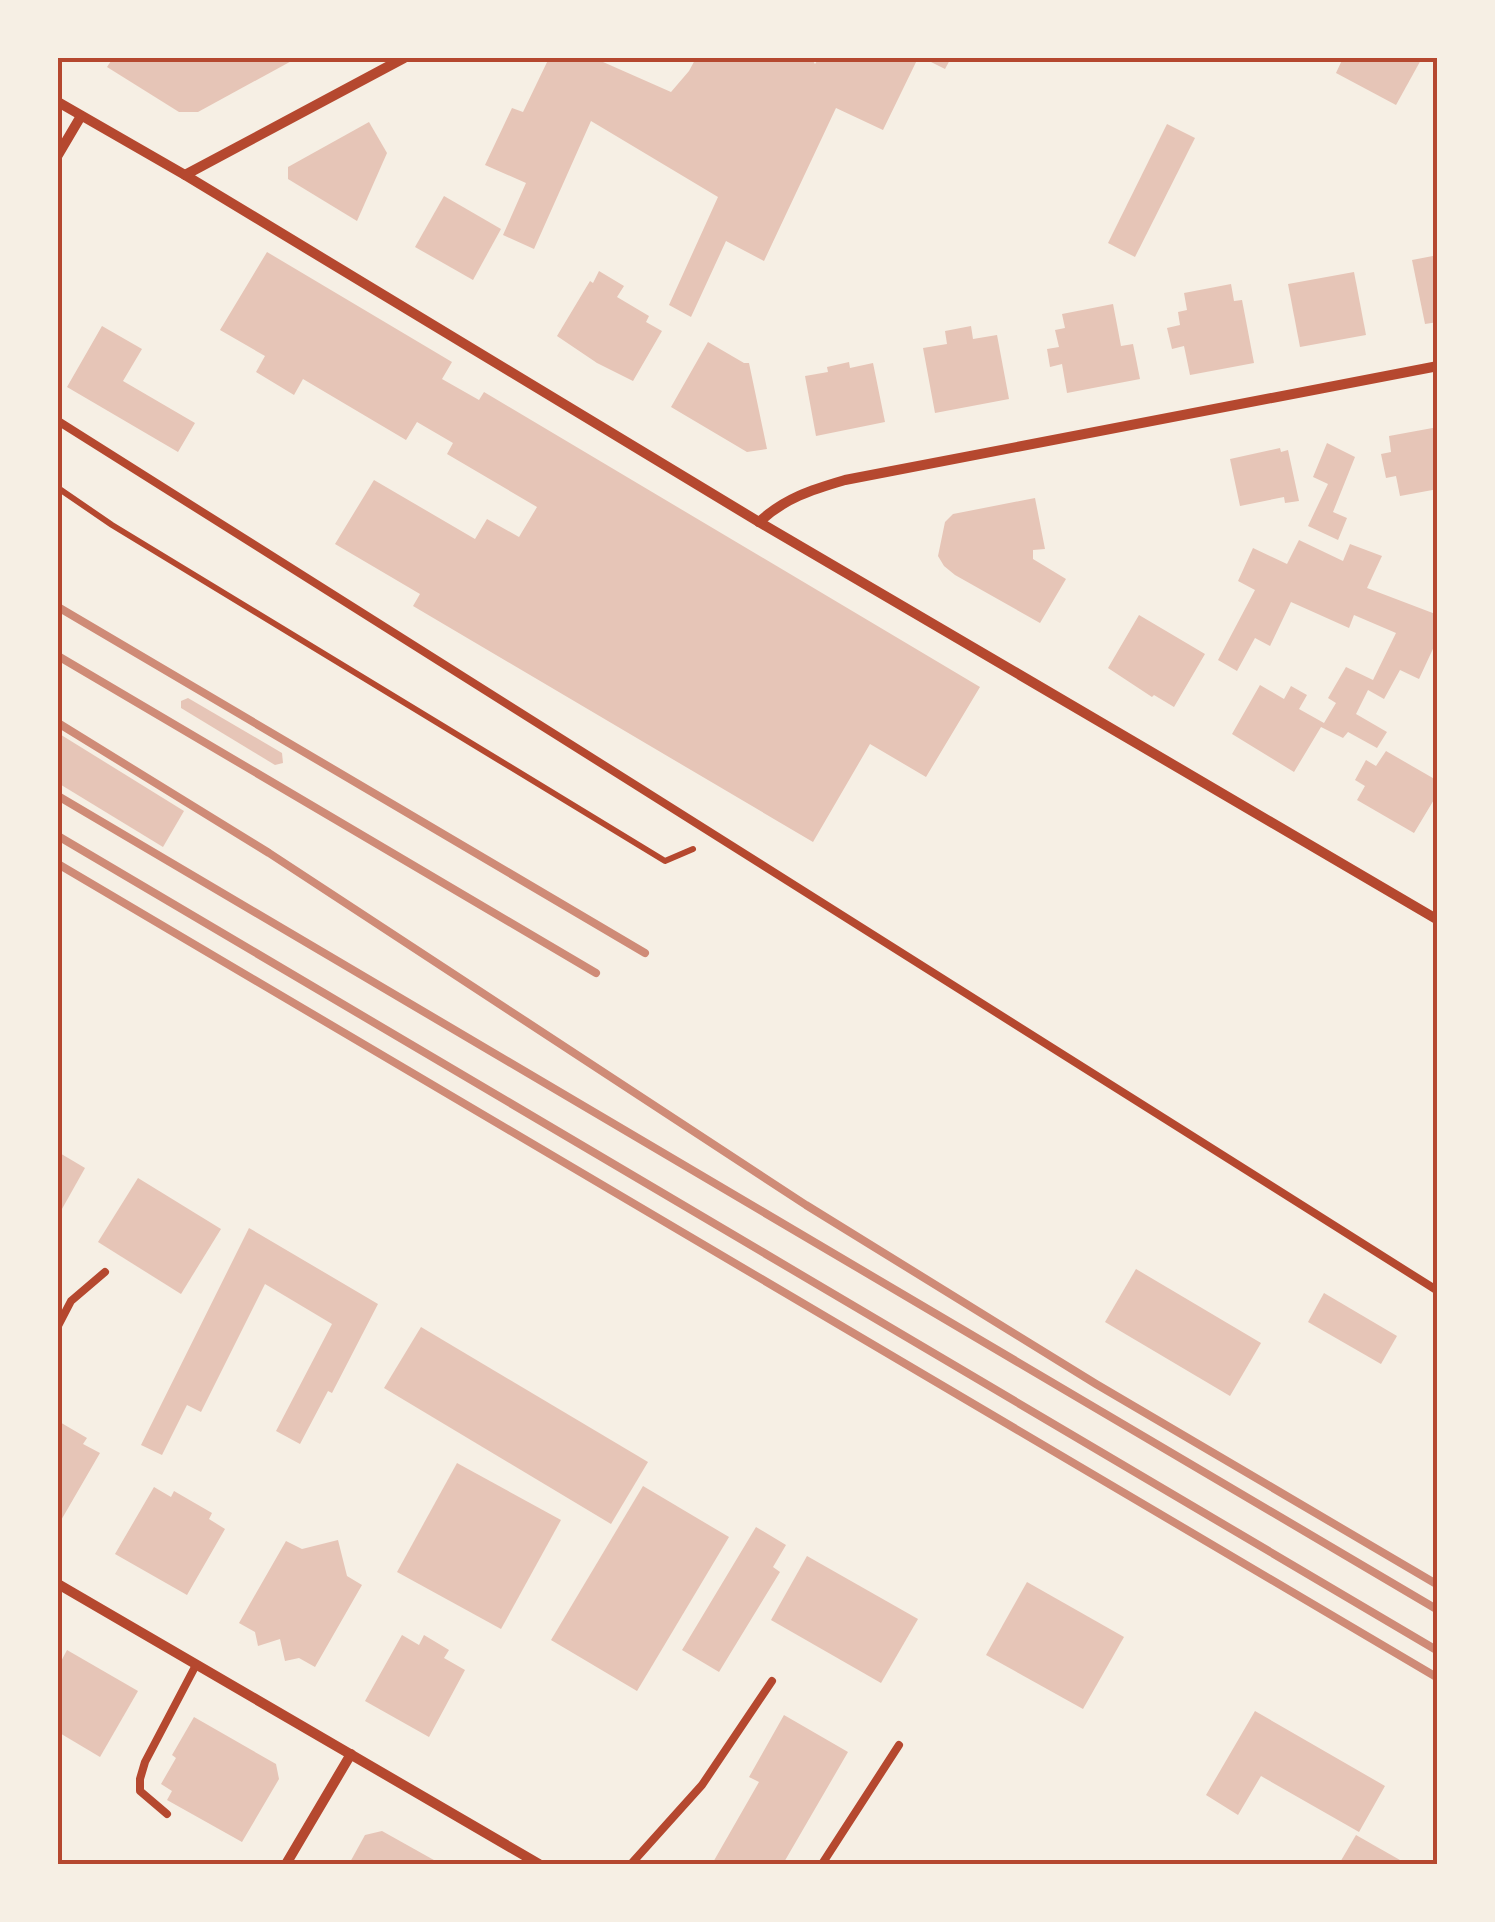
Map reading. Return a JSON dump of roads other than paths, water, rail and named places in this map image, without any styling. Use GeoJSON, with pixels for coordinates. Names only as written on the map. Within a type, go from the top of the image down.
{"type":"FeatureCollection","features":[{"type":"Feature","properties":{"kind":"street"},"geometry":{"type":"LineString","coordinates":[[185,175],[404,58]]}},
{"type":"Feature","properties":{"kind":"street"},"geometry":{"type":"LineString","coordinates":[[58,102],[760,522],[1438,920]]}},
{"type":"Feature","properties":{"kind":"street"},"geometry":{"type":"LineString","coordinates":[[58,155],[81,116]]}},
{"type":"Feature","properties":{"kind":"street"},"geometry":{"type":"LineString","coordinates":[[760,522],[800,492],[845,480],[1438,366]]}},
{"type":"Feature","properties":{"kind":"street"},"geometry":{"type":"LineString","coordinates":[[58,1584],[539,1864]]}},
{"type":"Feature","properties":{"kind":"street"},"geometry":{"type":"LineString","coordinates":[[286,1864],[351,1754]]}},
{"type":"Feature","properties":{"kind":"lane"},"geometry":{"type":"LineString","coordinates":[[58,422],[1438,1291]]}},
{"type":"Feature","properties":{"kind":"lane"},"geometry":{"type":"LineString","coordinates":[[58,1326],[71,1300],[105,1272]]}},
{"type":"Feature","properties":{"kind":"lane"},"geometry":{"type":"LineString","coordinates":[[168,1814],[140,1792],[140,1779],[145,1762],[196,1665]]}},
{"type":"Feature","properties":{"kind":"lane"},"geometry":{"type":"LineString","coordinates":[[631,1864],[702,1785],[772,1682]]}},
{"type":"Feature","properties":{"kind":"lane"},"geometry":{"type":"LineString","coordinates":[[822,1864],[899,1746]]}},
{"type":"Feature","properties":{"kind":"railway"},"geometry":{"type":"LineString","coordinates":[[58,607],[645,953]]}},
{"type":"Feature","properties":{"kind":"railway"},"geometry":{"type":"LineString","coordinates":[[58,656],[596,973]]}},
{"type":"Feature","properties":{"kind":"railway"},"geometry":{"type":"LineString","coordinates":[[58,723],[269,853],[806,1205],[1096,1384],[1438,1585]]}},
{"type":"Feature","properties":{"kind":"railway"},"geometry":{"type":"LineString","coordinates":[[58,796],[1438,1610]]}},
{"type":"Feature","properties":{"kind":"railway"},"geometry":{"type":"LineString","coordinates":[[58,836],[1438,1651]]}},
{"type":"Feature","properties":{"kind":"railway"},"geometry":{"type":"LineString","coordinates":[[58,864],[1438,1678]]}}]}
